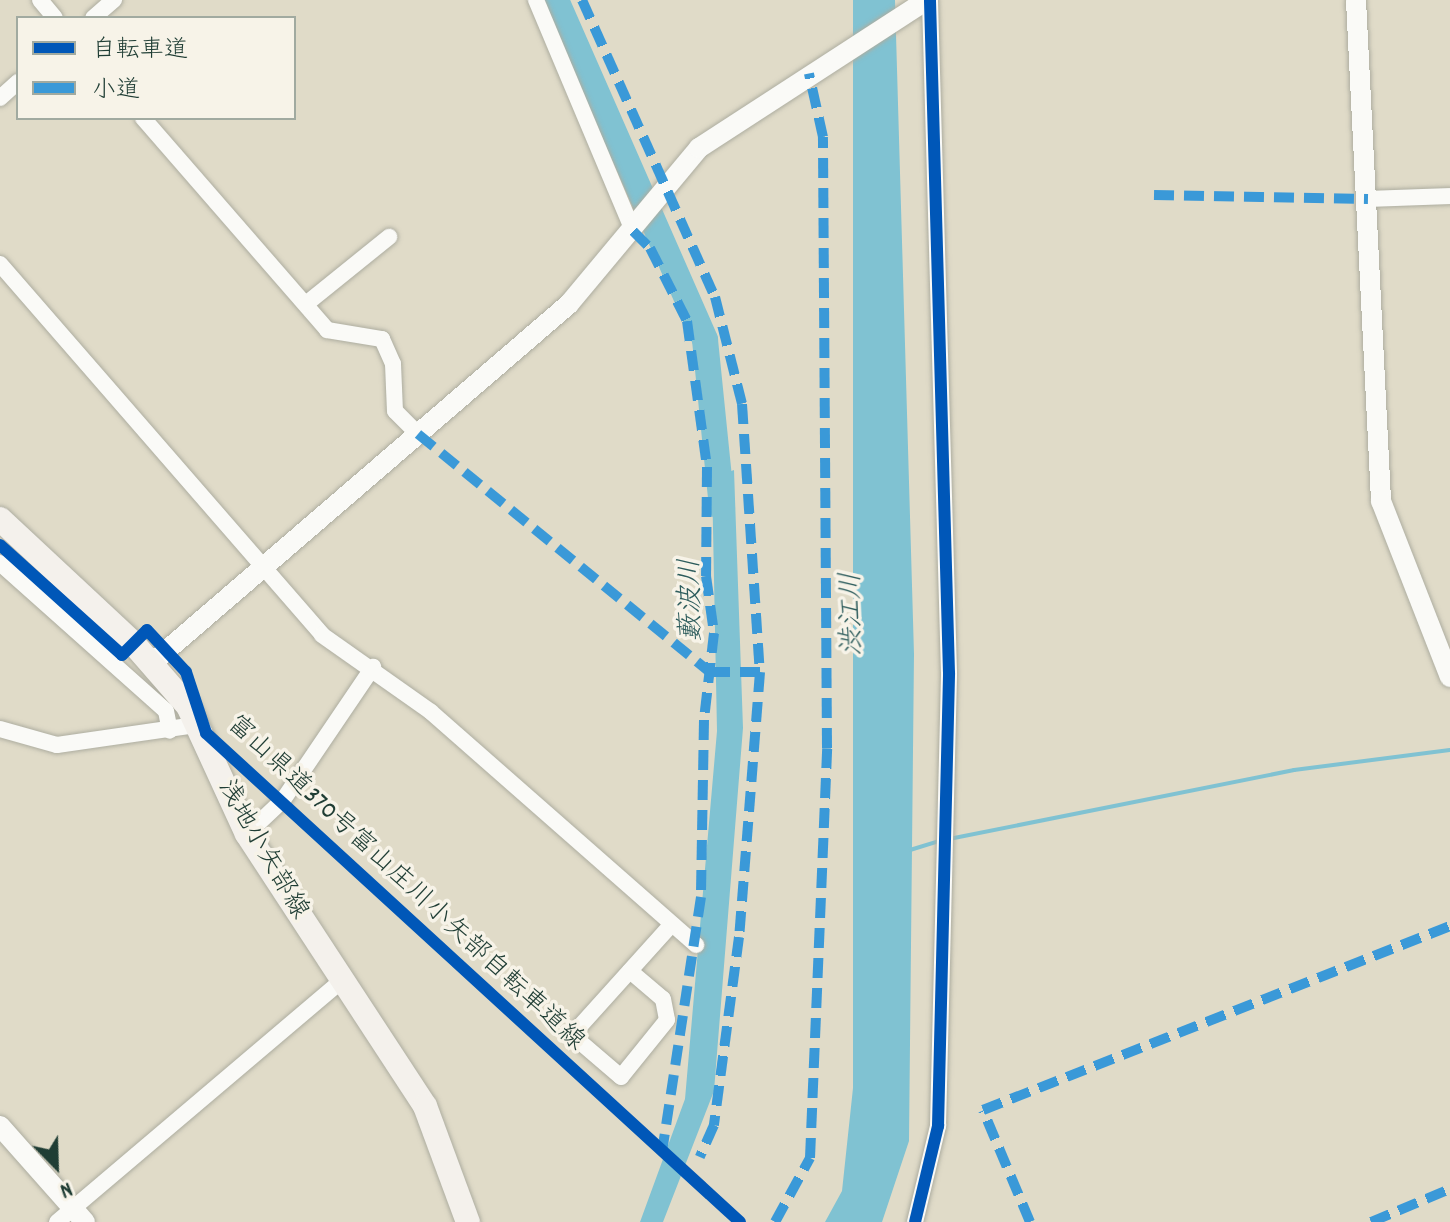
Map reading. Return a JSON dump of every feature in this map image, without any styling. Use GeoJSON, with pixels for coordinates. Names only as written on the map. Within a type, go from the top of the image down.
{"type":"FeatureCollection","features":[{"type":"Feature","properties":{"kind":"main road","name":"浅地小矢部線"},"geometry":{"type":"LineString","coordinates":[[0,519],[152,663],[196,725],[247,834],[425,1106],[468,1222]]}},
{"type":"Feature","properties":{"kind":"street"},"geometry":{"type":"LineString","coordinates":[[40,0],[53,16]]}},
{"type":"Feature","properties":{"kind":"street"},"geometry":{"type":"LineString","coordinates":[[95,16],[114,0]]}},
{"type":"Feature","properties":{"kind":"street"},"geometry":{"type":"LineString","coordinates":[[536,0],[636,226]]}},
{"type":"Feature","properties":{"kind":"street"},"geometry":{"type":"LineString","coordinates":[[1356,0],[1381,501],[1450,677]]}},
{"type":"Feature","properties":{"kind":"street"},"geometry":{"type":"LineString","coordinates":[[152,663],[265,569],[569,304],[699,148],[822,65],[927,1],[949,673],[938,1126],[915,1222]]}},
{"type":"Feature","properties":{"kind":"street"},"geometry":{"type":"LineString","coordinates":[[0,98],[16,84]]}},
{"type":"Feature","properties":{"kind":"street"},"geometry":{"type":"LineString","coordinates":[[145,120],[327,330],[382,339],[389,347],[395,411],[418,434]]}},
{"type":"Feature","properties":{"kind":"street"},"geometry":{"type":"LineString","coordinates":[[1368,199],[1450,196]]}},
{"type":"Feature","properties":{"kind":"street"},"geometry":{"type":"LineString","coordinates":[[306,304],[389,237]]}},
{"type":"Feature","properties":{"kind":"street"},"geometry":{"type":"LineString","coordinates":[[0,264],[322,635],[373,667],[696,945]]}},
{"type":"Feature","properties":{"kind":"street"},"geometry":{"type":"LineString","coordinates":[[0,563],[166,711],[170,731]]}},
{"type":"Feature","properties":{"kind":"street"},"geometry":{"type":"LineString","coordinates":[[247,834],[283,800],[373,667]]}},
{"type":"Feature","properties":{"kind":"street"},"geometry":{"type":"LineString","coordinates":[[0,729],[57,745],[196,725]]}},
{"type":"Feature","properties":{"kind":"street"},"geometry":{"type":"LineString","coordinates":[[630,971],[663,999],[667,1020],[621,1077],[572,1035],[672,924]]}},
{"type":"Feature","properties":{"kind":"street"},"geometry":{"type":"LineString","coordinates":[[0,1126],[71,1217],[342,980]]}},
{"type":"Feature","properties":{"kind":"water","name":"渋江川"},"geometry":{"type":"Polygon","coordinates":[[[853,0],[895,0],[914,654],[909,1141],[882,1222],[825,1222],[842,1191],[853,1088],[853,0]]]}},
{"type":"Feature","properties":{"kind":"water"},"geometry":{"type":"Polygon","coordinates":[[[734,470],[743,728],[714,1091],[663,1222],[640,1222],[685,1099],[717,731],[712,478],[734,470]]]}},
{"type":"Feature","properties":{"kind":"waterway","name":"藪波川"},"geometry":{"type":"LineString","coordinates":[[556,0],[705,340],[722,508]]}},
{"type":"Feature","properties":{"kind":"waterway"},"geometry":{"type":"LineString","coordinates":[[949,839],[1294,770],[1450,750]]}},
{"type":"Feature","properties":{"kind":"waterway"},"geometry":{"type":"LineString","coordinates":[[910,850],[940,841]]}},
{"type":"Feature","properties":{"kind":"marked path"},"geometry":{"type":"LineString","coordinates":[[582,0],[715,297],[742,404],[760,672],[739,937],[714,1125],[700,1157]]}},
{"type":"Feature","properties":{"kind":"marked path"},"geometry":{"type":"LineString","coordinates":[[775,1222],[810,1158],[827,748],[823,137],[809,74]]}},
{"type":"Feature","properties":{"kind":"marked path"},"geometry":{"type":"LineString","coordinates":[[1154,195],[1368,199]]}},
{"type":"Feature","properties":{"kind":"marked path"},"geometry":{"type":"LineString","coordinates":[[633,231],[650,248],[687,321],[707,467],[706,576],[714,633],[704,720],[701,897],[662,1151]]}},
{"type":"Feature","properties":{"kind":"marked path"},"geometry":{"type":"LineString","coordinates":[[418,434],[710,672],[760,672]]}},
{"type":"Feature","properties":{"kind":"marked path"},"geometry":{"type":"LineString","coordinates":[[1030,1222],[983,1110],[1450,926]]}},
{"type":"Feature","properties":{"kind":"marked path"},"geometry":{"type":"LineString","coordinates":[[1371,1222],[1450,1189]]}},
{"type":"Feature","properties":{"kind":"cycle path"},"geometry":{"type":"LineString","coordinates":[[915,1222],[938,1126],[949,673],[930,0]]}},
{"type":"Feature","properties":{"kind":"cycle path","name":"富山県道370号富山庄川小矢部自転車道線"},"geometry":{"type":"LineString","coordinates":[[0,545],[122,655],[147,630],[186,672],[206,733],[740,1222]]}}]}
